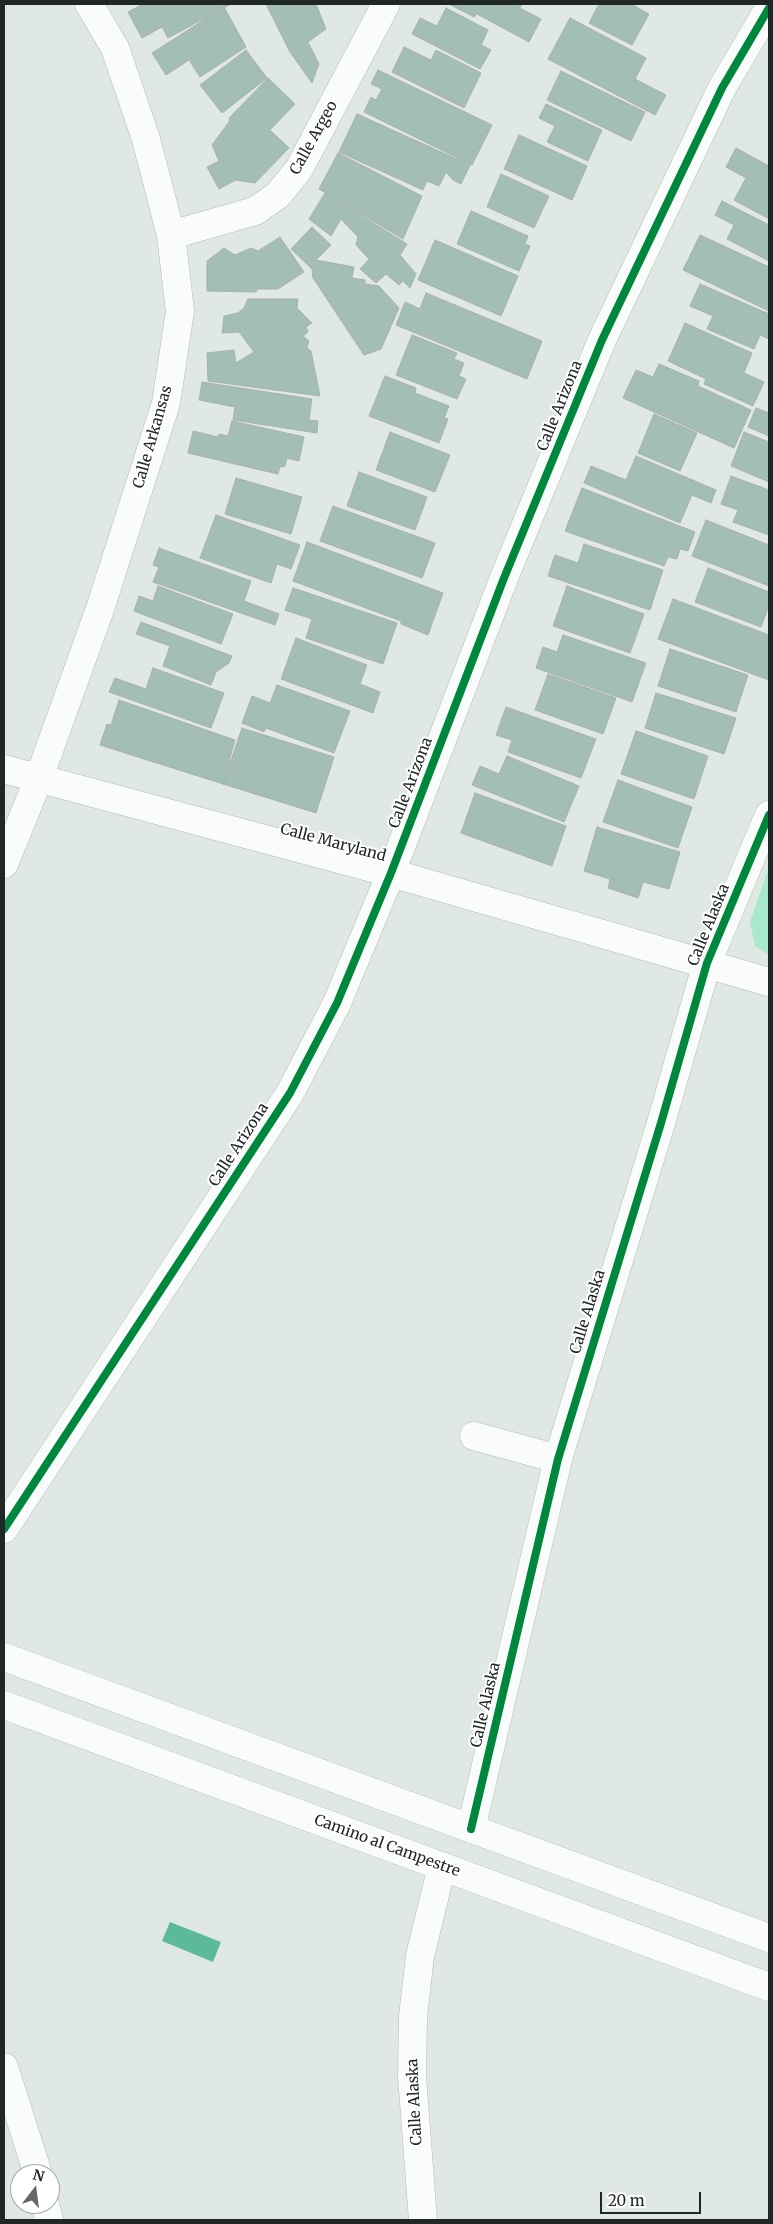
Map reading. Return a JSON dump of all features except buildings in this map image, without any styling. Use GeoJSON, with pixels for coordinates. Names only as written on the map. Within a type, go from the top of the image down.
{"type":"FeatureCollection","features":[{"type":"Feature","properties":{"kind":"street","name":"Calle Arkansas"},"geometry":{"type":"LineString","coordinates":[[4,864],[40,778],[100,609],[166,403],[180,311],[171,235],[146,139],[115,48],[89,4]]}},
{"type":"Feature","properties":{"kind":"street","name":"Calle Argeo"},"geometry":{"type":"LineString","coordinates":[[171,235],[255,211],[278,195],[300,169],[386,4]]}},
{"type":"Feature","properties":{"kind":"street","name":"Calle Arizona"},"geometry":{"type":"LineString","coordinates":[[4,1529],[290,1093],[337,1003],[391,873],[504,578],[602,340],[722,88],[769,8]]}},
{"type":"Feature","properties":{"kind":"street","name":"Calle Maryland"},"geometry":{"type":"LineString","coordinates":[[4,769],[391,873],[769,982]]}},
{"type":"Feature","properties":{"kind":"street","name":"Calle Alaska"},"geometry":{"type":"LineString","coordinates":[[471,1828],[558,1459],[661,1123],[707,963],[769,815]]}},
{"type":"Feature","properties":{"kind":"street"},"geometry":{"type":"LineString","coordinates":[[474,1436],[558,1459]]}},
{"type":"Feature","properties":{"kind":"street"},"geometry":{"type":"LineString","coordinates":[[4,1657],[769,1938]]}},
{"type":"Feature","properties":{"kind":"street","name":"Camino al Campestre"},"geometry":{"type":"LineString","coordinates":[[4,1706],[769,1987]]}},
{"type":"Feature","properties":{"kind":"street","name":"Calle Alaska"},"geometry":{"type":"LineString","coordinates":[[424,2220],[412,2076],[413,2017],[420,1956],[442,1866]]}},
{"type":"Feature","properties":{"kind":"street"},"geometry":{"type":"LineString","coordinates":[[4,2067],[35,2164]]}},
{"type":"Feature","properties":{"kind":"shaded area"},"geometry":{"type":"Polygon","coordinates":[[[769,867],[769,955],[755,946],[750,922],[769,867]]]}},
{"type":"Feature","properties":{"kind":"shaded area"},"geometry":{"type":"Polygon","coordinates":[[[170,1922],[221,1942],[213,1962],[162,1941],[170,1922]]]}},
{"type":"Feature","properties":{"kind":"cycle path"},"geometry":{"type":"LineString","coordinates":[[4,1529],[290,1093],[337,1003],[391,873],[504,578],[602,340],[722,88],[769,8]]}},
{"type":"Feature","properties":{"kind":"cycle path"},"geometry":{"type":"LineString","coordinates":[[471,1829],[558,1459],[661,1123],[707,963],[769,815]]}}]}
